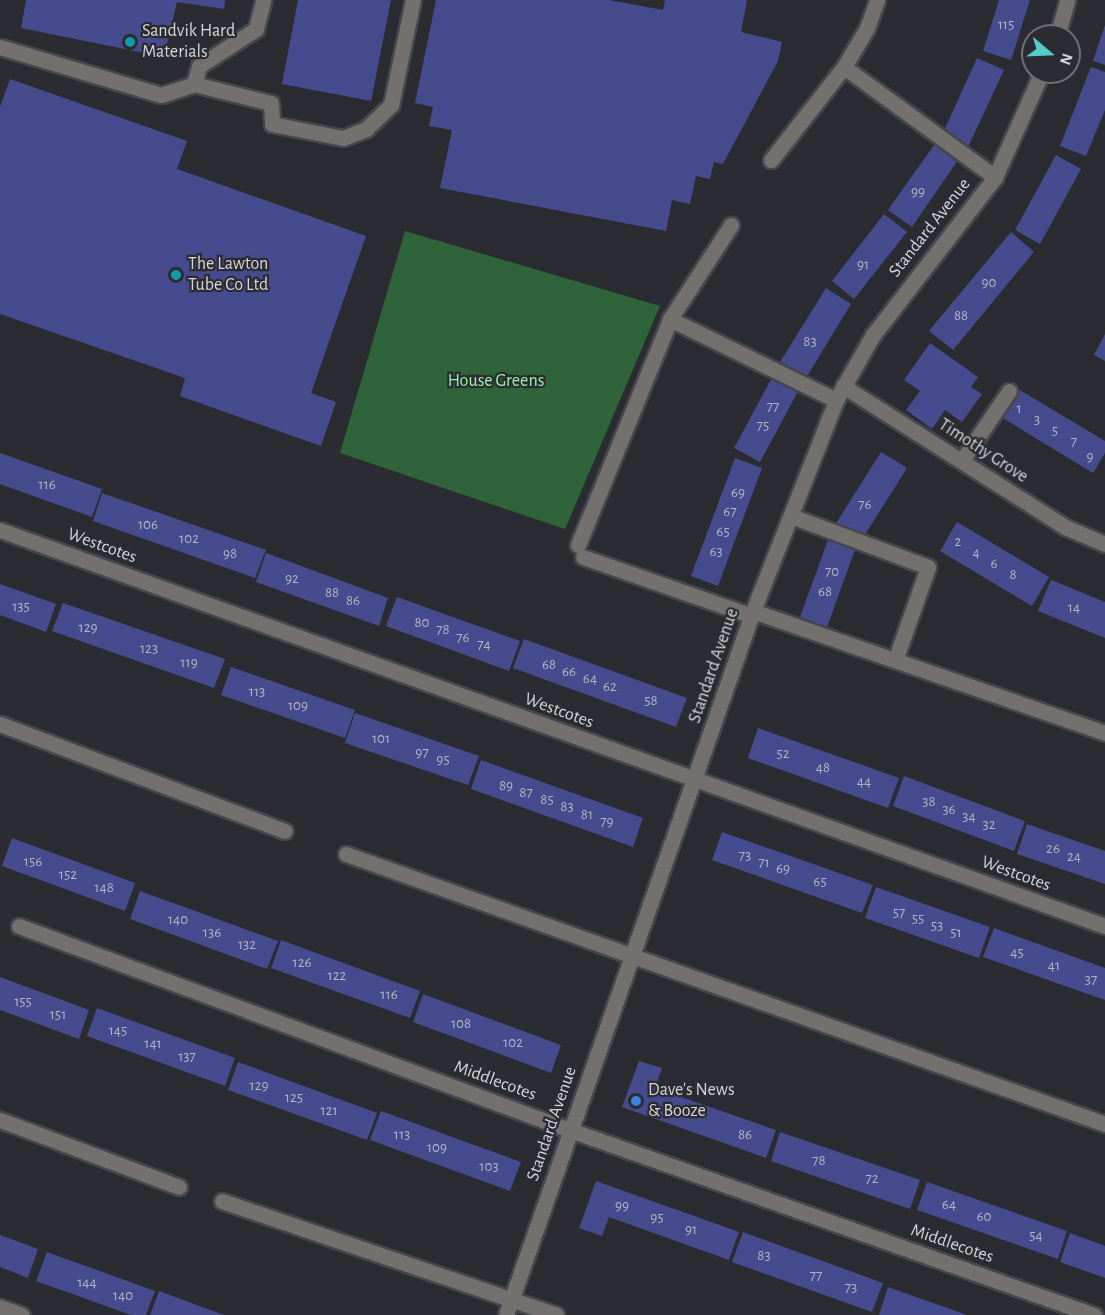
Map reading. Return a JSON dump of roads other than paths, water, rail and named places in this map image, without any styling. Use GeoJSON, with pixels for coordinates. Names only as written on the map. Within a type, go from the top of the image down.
{"type":"FeatureCollection","features":[{"type":"Feature","properties":{"kind":"street"},"geometry":{"type":"LineString","coordinates":[[194,84],[199,66],[256,29],[263,0]]}},
{"type":"Feature","properties":{"kind":"street"},"geometry":{"type":"LineString","coordinates":[[0,47],[161,95],[194,84],[271,103],[272,124],[343,138],[366,129],[391,105],[413,0]]}},
{"type":"Feature","properties":{"kind":"street"},"geometry":{"type":"LineString","coordinates":[[771,159],[844,68],[867,28],[877,0]]}},
{"type":"Feature","properties":{"kind":"street"},"geometry":{"type":"LineString","coordinates":[[1060,24],[1067,0]]}},
{"type":"Feature","properties":{"kind":"street"},"geometry":{"type":"LineString","coordinates":[[844,68],[995,177]]}},
{"type":"Feature","properties":{"kind":"street","name":"Standard Avenue"},"geometry":{"type":"LineString","coordinates":[[506,1315],[696,781],[752,614],[839,393],[873,335],[995,177],[1037,84]]}},
{"type":"Feature","properties":{"kind":"street"},"geometry":{"type":"LineString","coordinates":[[731,225],[670,319],[581,551],[752,614],[896,658],[1105,733]]}},
{"type":"Feature","properties":{"kind":"street","name":"Timothy Grove"},"geometry":{"type":"LineString","coordinates":[[670,319],[839,393],[963,459],[1065,528],[1105,544]]}},
{"type":"Feature","properties":{"kind":"street"},"geometry":{"type":"LineString","coordinates":[[963,459],[1009,391]]}},
{"type":"Feature","properties":{"kind":"street"},"geometry":{"type":"LineString","coordinates":[[791,516],[928,567],[896,658]]}},
{"type":"Feature","properties":{"kind":"street","name":"Westcotes"},"geometry":{"type":"LineString","coordinates":[[0,530],[1105,926]]}},
{"type":"Feature","properties":{"kind":"street"},"geometry":{"type":"LineString","coordinates":[[0,724],[285,831]]}},
{"type":"Feature","properties":{"kind":"street"},"geometry":{"type":"LineString","coordinates":[[345,854],[632,958],[1105,1124]]}},
{"type":"Feature","properties":{"kind":"street","name":"Middlecotes"},"geometry":{"type":"LineString","coordinates":[[19,926],[570,1130],[1094,1315]]}},
{"type":"Feature","properties":{"kind":"street"},"geometry":{"type":"LineString","coordinates":[[0,1120],[179,1187]]}},
{"type":"Feature","properties":{"kind":"street"},"geometry":{"type":"LineString","coordinates":[[222,1201],[556,1315]]}},
{"type":"Feature","properties":{"kind":"street"},"geometry":{"type":"LineString","coordinates":[[0,1307],[22,1315]]}},
{"type":"Feature","properties":{"kind":"place","name":"Sandvik Hard Materials"},"geometry":{"type":"Point","coordinates":[130,42]}},
{"type":"Feature","properties":{"kind":"place","name":"The Lawton Tube Co Ltd"},"geometry":{"type":"Point","coordinates":[176,275]}},
{"type":"Feature","properties":{"kind":"place","name":"Dave's News & Booze"},"geometry":{"type":"Point","coordinates":[636,1101]}},
{"type":"Feature","properties":{"kind":"park label","name":"House Greens"},"geometry":{"type":"Point","coordinates":[496,381]}}]}
